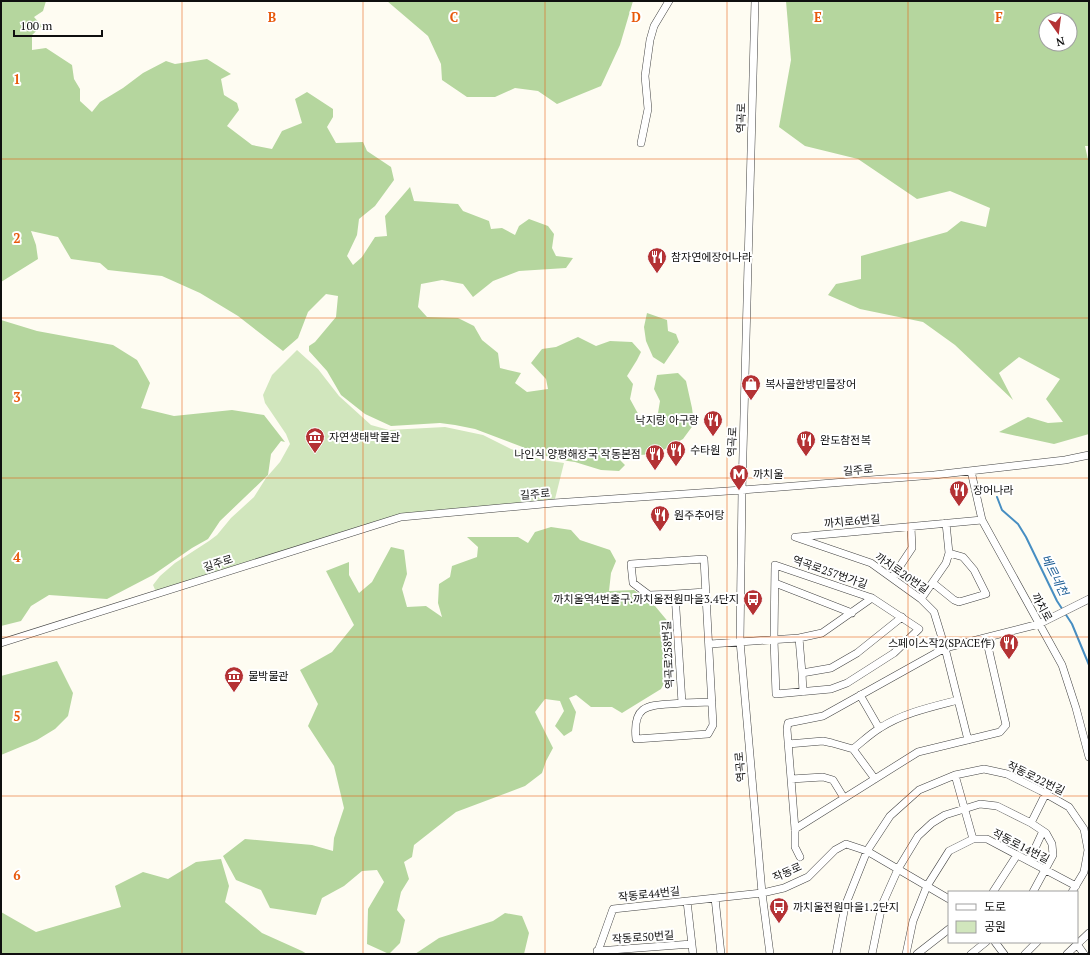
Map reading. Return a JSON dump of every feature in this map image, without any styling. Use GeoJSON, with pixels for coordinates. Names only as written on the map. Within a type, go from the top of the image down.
{"type":"FeatureCollection","features":[{"type":"Feature","properties":{"kind":"street"},"geometry":{"type":"LineString","coordinates":[[641,143],[648,109],[644,76],[650,40],[654,26],[669,1]]}},
{"type":"Feature","properties":{"kind":"street","name":"역곡로"},"geometry":{"type":"LineString","coordinates":[[755,1],[742,490],[740,641],[762,893],[770,954]]}},
{"type":"Feature","properties":{"kind":"street","name":"길주로"},"geometry":{"type":"LineString","coordinates":[[1,644],[401,516],[554,503],[934,475],[1089,456]]}},
{"type":"Feature","properties":{"kind":"street"},"geometry":{"type":"LineString","coordinates":[[1078,458],[1089,462]]}},
{"type":"Feature","properties":{"kind":"street","name":"까치로"},"geometry":{"type":"LineString","coordinates":[[971,471],[982,520],[1062,665],[1089,756]]}},
{"type":"Feature","properties":{"kind":"street","name":"까치로6번길"},"geometry":{"type":"LineString","coordinates":[[795,537],[982,520]]}},
{"type":"Feature","properties":{"kind":"street"},"geometry":{"type":"LineString","coordinates":[[921,598],[933,583],[946,562],[949,553],[946,524]]}},
{"type":"Feature","properties":{"kind":"street"},"geometry":{"type":"LineString","coordinates":[[892,578],[912,548],[911,526]]}},
{"type":"Feature","properties":{"kind":"street","name":"까치로20번길"},"geometry":{"type":"LineString","coordinates":[[795,537],[871,563],[921,598],[934,612],[945,648],[968,740]]}},
{"type":"Feature","properties":{"kind":"street"},"geometry":{"type":"LineString","coordinates":[[933,583],[954,600],[959,602],[986,594],[974,570],[963,557],[949,553]]}},
{"type":"Feature","properties":{"kind":"street","name":"역곡로258번길"},"geometry":{"type":"LineString","coordinates":[[704,559],[706,592],[710,644],[713,725],[708,734],[636,739],[635,727],[637,715],[646,707],[682,702],[675,594],[649,595],[633,583],[631,564],[704,559]]}},
{"type":"Feature","properties":{"kind":"street","name":"역곡로257번가길"},"geometry":{"type":"LineString","coordinates":[[776,565],[872,598],[920,629],[894,653],[847,683],[831,689],[776,694],[774,640],[775,583],[776,565]]}},
{"type":"Feature","properties":{"kind":"street"},"geometry":{"type":"LineString","coordinates":[[775,583],[852,613]]}},
{"type":"Feature","properties":{"kind":"street"},"geometry":{"type":"LineString","coordinates":[[675,594],[706,592]]}},
{"type":"Feature","properties":{"kind":"street"},"geometry":{"type":"LineString","coordinates":[[710,644],[800,638],[822,633],[872,598]]}},
{"type":"Feature","properties":{"kind":"street"},"geometry":{"type":"LineString","coordinates":[[800,857],[795,847],[795,829],[787,729],[788,723],[823,716],[945,648],[1039,624],[1089,599]]}},
{"type":"Feature","properties":{"kind":"street"},"geometry":{"type":"LineString","coordinates":[[802,673],[831,668],[858,653],[902,617]]}},
{"type":"Feature","properties":{"kind":"street"},"geometry":{"type":"LineString","coordinates":[[800,638],[803,692]]}},
{"type":"Feature","properties":{"kind":"street"},"geometry":{"type":"LineString","coordinates":[[795,829],[918,752],[1000,732],[1006,725],[986,638]]}},
{"type":"Feature","properties":{"kind":"street"},"geometry":{"type":"LineString","coordinates":[[860,695],[879,728]]}},
{"type":"Feature","properties":{"kind":"street"},"geometry":{"type":"LineString","coordinates":[[853,749],[879,728],[915,711],[958,700]]}},
{"type":"Feature","properties":{"kind":"street"},"geometry":{"type":"LineString","coordinates":[[682,702],[712,702]]}},
{"type":"Feature","properties":{"kind":"street"},"geometry":{"type":"LineString","coordinates":[[788,744],[823,742],[853,749],[875,779]]}},
{"type":"Feature","properties":{"kind":"street","name":"작동로22번길"},"geometry":{"type":"LineString","coordinates":[[836,954],[845,906],[867,851],[890,816],[919,790],[954,775],[984,769],[1007,774],[1046,793],[1069,807],[1084,829],[1088,850],[1084,872],[1074,889]]}},
{"type":"Feature","properties":{"kind":"street"},"geometry":{"type":"LineString","coordinates":[[906,954],[913,921],[927,886],[949,850],[973,839],[954,775]]}},
{"type":"Feature","properties":{"kind":"street"},"geometry":{"type":"LineString","coordinates":[[791,779],[823,777],[833,780],[844,798]]}},
{"type":"Feature","properties":{"kind":"street"},"geometry":{"type":"LineString","coordinates":[[1031,823],[1046,793]]}},
{"type":"Feature","properties":{"kind":"street"},"geometry":{"type":"LineString","coordinates":[[872,954],[882,904],[898,869],[918,836],[932,823],[946,815],[980,804],[997,806],[1031,823],[1046,833],[1052,844],[1053,855],[1034,891]]}},
{"type":"Feature","properties":{"kind":"street"},"geometry":{"type":"LineString","coordinates":[[1029,861],[1043,831]]}},
{"type":"Feature","properties":{"kind":"street","name":"작동로14번길"},"geometry":{"type":"LineString","coordinates":[[973,839],[987,839],[1045,870],[1074,889]]}},
{"type":"Feature","properties":{"kind":"street","name":"작동로"},"geometry":{"type":"LineString","coordinates":[[687,901],[762,893],[784,888],[808,877],[835,850],[846,844],[867,851],[948,898]]}},
{"type":"Feature","properties":{"kind":"street"},"geometry":{"type":"LineString","coordinates":[[994,891],[1017,855]]}},
{"type":"Feature","properties":{"kind":"street"},"geometry":{"type":"LineString","coordinates":[[715,898],[721,954]]}},
{"type":"Feature","properties":{"kind":"street"},"geometry":{"type":"LineString","coordinates":[[687,901],[693,954]]}},
{"type":"Feature","properties":{"kind":"street","name":"작동로44번길"},"geometry":{"type":"LineString","coordinates":[[597,953],[613,909],[687,901]]}},
{"type":"Feature","properties":{"kind":"street"},"geometry":{"type":"LineString","coordinates":[[916,954],[948,930]]}},
{"type":"Feature","properties":{"kind":"street"},"geometry":{"type":"LineString","coordinates":[[1067,954],[1089,933]]}},
{"type":"Feature","properties":{"kind":"street"},"geometry":{"type":"LineString","coordinates":[[971,954],[985,943]]}},
{"type":"Feature","properties":{"kind":"street"},"geometry":{"type":"LineString","coordinates":[[996,943],[1004,954]]}},
{"type":"Feature","properties":{"kind":"street"},"geometry":{"type":"LineString","coordinates":[[1025,954],[1036,943]]}},
{"type":"Feature","properties":{"kind":"street","name":"작동로50번길"},"geometry":{"type":"LineString","coordinates":[[597,953],[692,944]]}},
{"type":"Feature","properties":{"kind":"street"},"geometry":{"type":"LineString","coordinates":[[1077,944],[1084,954]]}},
{"type":"Feature","properties":{"kind":"green space"},"geometry":{"type":"Polygon","coordinates":[[[1,1],[46,1],[43,11],[34,17],[42,26],[32,35],[32,50],[46,48],[72,65],[74,79],[80,89],[80,101],[92,112],[100,102],[123,88],[143,73],[166,61],[175,64],[207,59],[231,74],[221,79],[224,95],[237,103],[239,110],[227,126],[252,145],[272,149],[282,131],[302,123],[295,99],[307,92],[333,109],[333,117],[327,127],[336,143],[363,142],[367,151],[391,167],[394,180],[375,206],[359,219],[357,235],[347,256],[353,265],[362,257],[375,237],[387,236],[385,216],[410,187],[414,201],[458,204],[463,211],[489,221],[491,229],[502,228],[515,235],[519,226],[529,219],[548,226],[554,234],[552,248],[556,256],[573,258],[566,268],[519,271],[493,281],[473,297],[463,284],[442,280],[421,284],[418,307],[427,317],[458,318],[474,326],[482,340],[498,353],[500,368],[521,373],[515,383],[527,392],[548,389],[546,379],[531,363],[542,349],[556,347],[578,337],[596,346],[610,341],[632,342],[641,352],[627,376],[633,384],[630,399],[642,421],[657,419],[660,401],[654,389],[657,375],[678,373],[686,381],[694,424],[683,439],[656,454],[623,456],[618,458],[625,465],[619,471],[601,470],[575,462],[554,459],[475,429],[440,423],[391,426],[365,414],[341,395],[327,371],[309,351],[309,346],[315,342],[336,317],[338,296],[326,294],[308,312],[298,338],[283,351],[238,316],[200,293],[162,276],[108,270],[100,263],[71,259],[58,237],[31,231],[36,245],[38,259],[1,282],[1,1]]]}},
{"type":"Feature","properties":{"kind":"green space"},"geometry":{"type":"Polygon","coordinates":[[[387,1],[633,1],[620,45],[601,86],[557,104],[538,91],[515,88],[495,97],[467,97],[442,80],[441,64],[428,36],[387,1]]]}},
{"type":"Feature","properties":{"kind":"green space"},"geometry":{"type":"Polygon","coordinates":[[[786,1],[1089,1],[1089,146],[1085,146],[1089,164],[1089,434],[1054,444],[999,432],[1028,417],[1048,423],[1063,422],[1046,399],[1060,379],[1019,357],[999,373],[1013,400],[955,345],[923,322],[860,309],[828,295],[836,284],[861,279],[861,256],[947,232],[961,221],[986,227],[990,208],[950,191],[917,199],[858,159],[805,146],[779,127],[791,60],[786,1]]]}},
{"type":"Feature","properties":{"kind":"green space"},"geometry":{"type":"Polygon","coordinates":[[[647,313],[667,320],[668,331],[676,334],[679,342],[664,364],[653,357],[646,341],[644,327],[647,313]]]}},
{"type":"Feature","properties":{"kind":"green space"},"geometry":{"type":"Polygon","coordinates":[[[1,320],[37,331],[113,345],[137,360],[150,383],[141,408],[174,416],[232,410],[264,415],[285,442],[281,441],[271,454],[268,475],[220,521],[208,539],[192,548],[153,575],[107,599],[49,595],[31,606],[21,621],[1,626],[1,320]]]}},
{"type":"Feature","properties":{"kind":"green space"},"geometry":{"type":"Polygon","coordinates":[[[297,350],[318,369],[339,396],[371,425],[389,430],[445,427],[483,435],[511,449],[542,460],[564,463],[554,503],[401,517],[157,594],[153,585],[160,576],[175,563],[217,535],[231,518],[254,497],[266,478],[280,462],[290,444],[286,434],[265,403],[263,395],[272,375],[297,350]]]}},
{"type":"Feature","properties":{"kind":"green space"},"geometry":{"type":"Polygon","coordinates":[[[551,527],[571,530],[580,540],[610,550],[616,561],[611,573],[609,591],[634,590],[655,606],[670,624],[674,664],[661,689],[622,713],[612,707],[591,707],[576,695],[569,698],[576,712],[572,731],[564,736],[555,726],[564,711],[560,701],[545,699],[535,712],[553,748],[542,773],[525,786],[456,812],[414,845],[412,857],[404,862],[409,879],[401,892],[397,910],[405,920],[400,943],[389,954],[367,944],[368,909],[384,882],[377,870],[362,871],[344,886],[322,898],[316,915],[270,908],[261,890],[236,880],[223,856],[245,839],[312,845],[333,851],[334,838],[344,808],[334,766],[308,726],[318,704],[300,670],[332,652],[354,625],[326,571],[349,562],[349,575],[359,593],[372,582],[391,547],[404,550],[407,574],[402,589],[407,607],[426,606],[442,617],[438,603],[439,584],[450,577],[452,566],[477,557],[478,547],[467,537],[518,537],[528,543],[535,532],[551,527]]]}},
{"type":"Feature","properties":{"kind":"green space"},"geometry":{"type":"Polygon","coordinates":[[[57,661],[73,693],[68,716],[55,729],[37,740],[1,755],[1,676],[57,661]]]}},
{"type":"Feature","properties":{"kind":"green space"},"geometry":{"type":"Polygon","coordinates":[[[221,859],[229,886],[225,902],[262,933],[307,954],[1,954],[1,912],[36,932],[121,907],[115,886],[143,872],[168,879],[196,862],[221,859]]]}},
{"type":"Feature","properties":{"kind":"green space"},"geometry":{"type":"Polygon","coordinates":[[[505,913],[522,916],[529,933],[524,954],[415,954],[439,938],[493,921],[505,913]]]}},
{"type":"Feature","properties":{"kind":"waterway","name":"베르네천"},"geometry":{"type":"LineString","coordinates":[[997,497],[1002,510],[1018,524],[1026,537],[1057,601],[1072,624],[1089,665]]}},
{"type":"Feature","properties":{"kind":"place","name":"참자연에장어나라"},"geometry":{"type":"Point","coordinates":[657,274]}},
{"type":"Feature","properties":{"kind":"place","name":"복사골한방민믈장어"},"geometry":{"type":"Point","coordinates":[751,401]}},
{"type":"Feature","properties":{"kind":"place","name":"낙지랑 아구랑"},"geometry":{"type":"Point","coordinates":[713,437]}},
{"type":"Feature","properties":{"kind":"place","name":"자연생태박물관"},"geometry":{"type":"Point","coordinates":[315,454]}},
{"type":"Feature","properties":{"kind":"place","name":"완도참전복"},"geometry":{"type":"Point","coordinates":[806,457]}},
{"type":"Feature","properties":{"kind":"place","name":"수타원"},"geometry":{"type":"Point","coordinates":[676,467]}},
{"type":"Feature","properties":{"kind":"place","name":"나인식 양평해장국 작동본점"},"geometry":{"type":"Point","coordinates":[655,471]}},
{"type":"Feature","properties":{"kind":"place","name":"까치울"},"geometry":{"type":"Point","coordinates":[739,491]}},
{"type":"Feature","properties":{"kind":"place","name":"장어나라"},"geometry":{"type":"Point","coordinates":[959,507]}},
{"type":"Feature","properties":{"kind":"place","name":"원주추어탕"},"geometry":{"type":"Point","coordinates":[660,532]}},
{"type":"Feature","properties":{"kind":"place","name":"까치울역4번출구.까치울전원마을3.4단지"},"geometry":{"type":"Point","coordinates":[753,616]}},
{"type":"Feature","properties":{"kind":"place","name":"스페이스작2(SPACE作)"},"geometry":{"type":"Point","coordinates":[1009,660]}},
{"type":"Feature","properties":{"kind":"place","name":"물박물관"},"geometry":{"type":"Point","coordinates":[234,693]}},
{"type":"Feature","properties":{"kind":"place","name":"까치울전원마을1.2단지"},"geometry":{"type":"Point","coordinates":[779,924]}}]}
